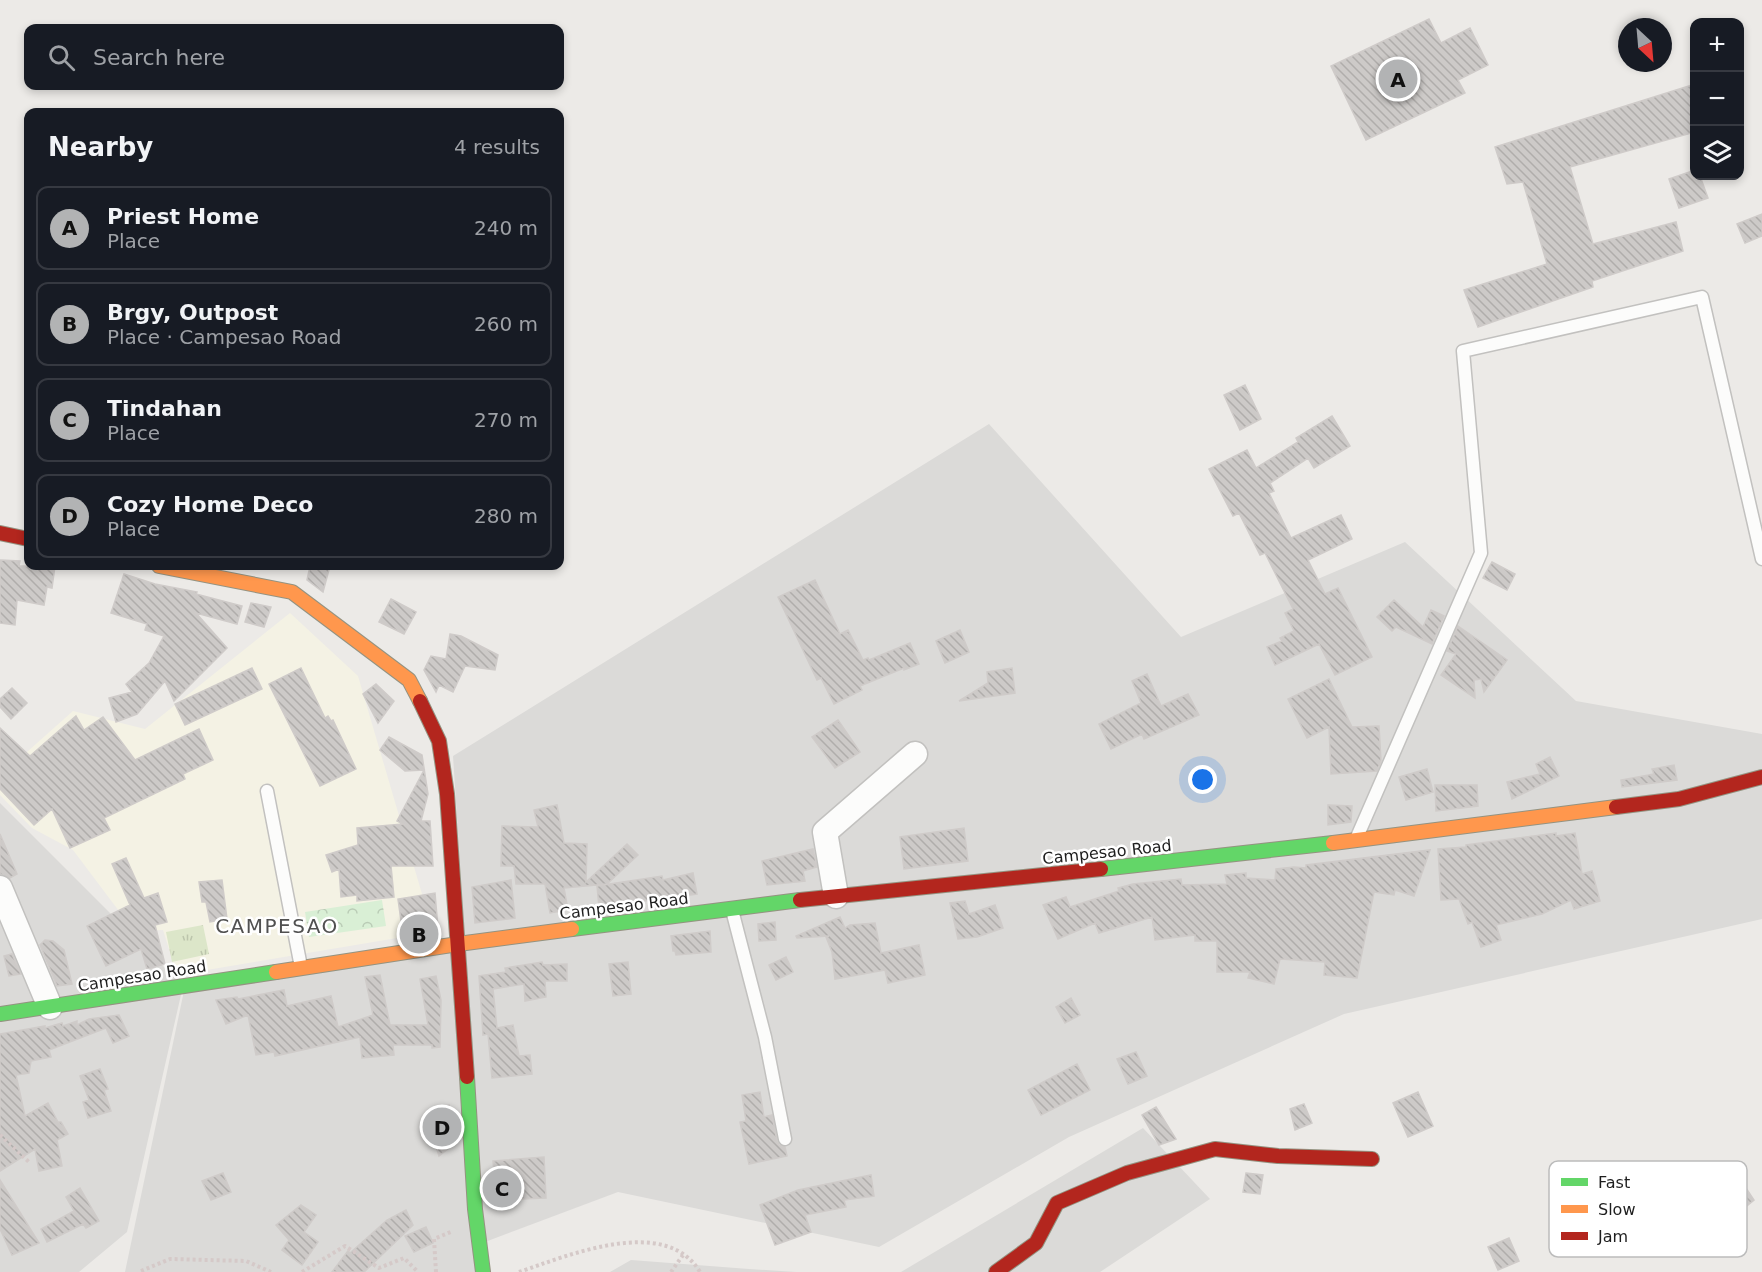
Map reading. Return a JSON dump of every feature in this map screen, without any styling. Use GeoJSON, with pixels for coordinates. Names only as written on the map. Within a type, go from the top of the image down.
{"type":"FeatureCollection","features":[{"type":"Feature","properties":{"kind":"street"},"geometry":{"type":"LineString","coordinates":[[0,533],[24,538]]}},
{"type":"Feature","properties":{"kind":"street"},"geometry":{"type":"LineString","coordinates":[[179,570],[292,592],[409,680],[439,741],[447,794],[476,1221],[483,1272]]}},
{"type":"Feature","properties":{"kind":"street"},"geometry":{"type":"LineString","coordinates":[[836,896],[825,832],[915,754]]}},
{"type":"Feature","properties":{"kind":"street","name":"Campesao Road"},"geometry":{"type":"LineString","coordinates":[[0,1014],[458,944],[836,896],[1254,853],[1679,799],[1762,777]]}},
{"type":"Feature","properties":{"kind":"street"},"geometry":{"type":"LineString","coordinates":[[0,888],[50,1006]]}},
{"type":"Feature","properties":{"kind":"street"},"geometry":{"type":"LineString","coordinates":[[996,1272],[1036,1243],[1057,1203],[1127,1173],[1215,1149],[1278,1156],[1372,1159]]}},
{"type":"Feature","properties":{"kind":"lane"},"geometry":{"type":"LineString","coordinates":[[1355,840],[1482,553],[1463,351],[1702,297],[1762,559]]}},
{"type":"Feature","properties":{"kind":"lane"},"geometry":{"type":"LineString","coordinates":[[267,790],[301,968]]}},
{"type":"Feature","properties":{"kind":"lane"},"geometry":{"type":"LineString","coordinates":[[732,909],[765,1037],[785,1138]]}},
{"type":"Feature","properties":{"kind":"path"},"geometry":{"type":"LineString","coordinates":[[0,1135],[30,1163]]}},
{"type":"Feature","properties":{"kind":"path"},"geometry":{"type":"LineString","coordinates":[[436,1272],[434,1239],[476,1221]]}},
{"type":"Feature","properties":{"kind":"path"},"geometry":{"type":"LineString","coordinates":[[519,1272],[614,1243],[647,1241],[673,1249],[693,1261],[700,1272]]}},
{"type":"Feature","properties":{"kind":"path"},"geometry":{"type":"LineString","coordinates":[[302,1272],[345,1246],[379,1268],[404,1258],[418,1272]]}},
{"type":"Feature","properties":{"kind":"path"},"geometry":{"type":"LineString","coordinates":[[671,1272],[683,1255]]}},
{"type":"Feature","properties":{"kind":"path"},"geometry":{"type":"LineString","coordinates":[[141,1271],[170,1259],[246,1261],[271,1272]]}},
{"type":"Feature","properties":{"kind":"shaded area"},"geometry":{"type":"Polygon","coordinates":[[[989,424],[1181,637],[1405,542],[1576,701],[1762,734],[1762,919],[1344,1014],[1069,1137],[879,1247],[618,1192],[485,1242],[453,756],[989,424]]]}},
{"type":"Feature","properties":{"kind":"shaded area"},"geometry":{"type":"Polygon","coordinates":[[[290,613],[358,676],[422,894],[421,934],[177,975],[163,930],[134,931],[73,850],[32,828],[0,795],[0,776],[73,711],[145,729],[290,613]]]}},
{"type":"Feature","properties":{"kind":"shaded area"},"geometry":{"type":"Polygon","coordinates":[[[0,803],[183,986],[127,1232],[79,1272],[0,1272],[0,803]]]}},
{"type":"Feature","properties":{"kind":"shaded area"},"geometry":{"type":"Polygon","coordinates":[[[458,944],[480,1272],[125,1272],[185,986],[458,944]]]}},
{"type":"Feature","properties":{"kind":"shaded area"},"geometry":{"type":"Polygon","coordinates":[[[1143,1128],[1210,1199],[1100,1272],[901,1272],[1143,1128]]]}},
{"type":"Feature","properties":{"kind":"shaded area"},"geometry":{"type":"Polygon","coordinates":[[[631,1260],[749,1269],[796,1272],[610,1272],[631,1260]]]}},
{"type":"Feature","properties":{"kind":"green space"},"geometry":{"type":"Polygon","coordinates":[[[382,900],[386,926],[309,937],[305,912],[382,900]]]}},
{"type":"Feature","properties":{"kind":"green space"},"geometry":{"type":"Polygon","coordinates":[[[203,925],[209,954],[172,962],[166,932],[203,925]]]}},
{"type":"Feature","properties":{"kind":"building"},"geometry":{"type":"Polygon","coordinates":[[[1429,19],[1441,43],[1470,28],[1488,65],[1458,80],[1465,93],[1366,140],[1331,66],[1429,19]]]}},
{"type":"Feature","properties":{"kind":"building"},"geometry":{"type":"Polygon","coordinates":[[[1690,86],[1690,133],[1570,167],[1593,244],[1676,222],[1683,251],[1592,281],[1593,287],[1478,327],[1464,290],[1547,264],[1523,182],[1507,184],[1495,147],[1690,86]]]}},
{"type":"Feature","properties":{"kind":"building"},"geometry":{"type":"Polygon","coordinates":[[[1690,172],[1690,180],[1701,180],[1708,198],[1679,208],[1669,179],[1690,172]]]}},
{"type":"Feature","properties":{"kind":"building"},"geometry":{"type":"Polygon","coordinates":[[[1762,214],[1762,236],[1745,243],[1737,224],[1762,214]]]}},
{"type":"Feature","properties":{"kind":"building"},"geometry":{"type":"Polygon","coordinates":[[[1245,385],[1261,419],[1240,430],[1224,395],[1245,385]]]}},
{"type":"Feature","properties":{"kind":"building"},"geometry":{"type":"Polygon","coordinates":[[[1332,416],[1350,446],[1314,468],[1308,458],[1270,483],[1274,491],[1269,493],[1291,538],[1341,515],[1352,539],[1308,560],[1325,594],[1338,588],[1372,657],[1335,675],[1319,644],[1275,665],[1267,647],[1282,641],[1280,638],[1294,631],[1285,613],[1293,609],[1265,553],[1260,555],[1239,513],[1233,516],[1209,469],[1247,450],[1256,468],[1298,442],[1296,438],[1332,416]]]}},
{"type":"Feature","properties":{"kind":"building"},"geometry":{"type":"Polygon","coordinates":[[[0,560],[20,561],[19,566],[24,566],[24,570],[54,570],[52,588],[47,587],[44,605],[17,600],[15,625],[0,623],[0,560]]]}},
{"type":"Feature","properties":{"kind":"building"},"geometry":{"type":"Polygon","coordinates":[[[1492,562],[1515,574],[1507,590],[1483,578],[1492,562]]]}},
{"type":"Feature","properties":{"kind":"building"},"geometry":{"type":"Polygon","coordinates":[[[309,570],[329,570],[323,592],[307,580],[309,570]]]}},
{"type":"Feature","properties":{"kind":"building"},"geometry":{"type":"Polygon","coordinates":[[[124,574],[242,606],[237,624],[196,613],[227,648],[174,701],[165,681],[137,714],[116,722],[109,698],[132,692],[126,684],[149,663],[164,636],[145,630],[147,624],[111,613],[124,574]]]}},
{"type":"Feature","properties":{"kind":"building"},"geometry":{"type":"Polygon","coordinates":[[[815,580],[840,634],[848,630],[863,660],[868,658],[869,660],[910,643],[919,664],[860,686],[862,690],[834,704],[821,678],[817,680],[778,597],[815,580]]]}},
{"type":"Feature","properties":{"kind":"building"},"geometry":{"type":"Polygon","coordinates":[[[391,599],[416,612],[404,634],[379,622],[391,599]]]}},
{"type":"Feature","properties":{"kind":"building"},"geometry":{"type":"Polygon","coordinates":[[[1394,600],[1423,627],[1431,610],[1444,616],[1432,644],[1396,627],[1392,631],[1377,617],[1394,600]]]}},
{"type":"Feature","properties":{"kind":"building"},"geometry":{"type":"Polygon","coordinates":[[[251,603],[271,607],[264,627],[245,622],[251,603]]]}},
{"type":"Feature","properties":{"kind":"building"},"geometry":{"type":"Polygon","coordinates":[[[1458,626],[1507,660],[1484,692],[1481,679],[1474,680],[1475,698],[1441,675],[1456,654],[1447,651],[1458,626]]]}},
{"type":"Feature","properties":{"kind":"building"},"geometry":{"type":"Polygon","coordinates":[[[960,630],[969,652],[945,663],[936,641],[960,630]]]}},
{"type":"Feature","properties":{"kind":"building"},"geometry":{"type":"Polygon","coordinates":[[[450,634],[461,636],[498,655],[495,670],[465,666],[453,692],[439,685],[436,692],[424,670],[431,656],[446,659],[450,634]]]}},
{"type":"Feature","properties":{"kind":"building"},"geometry":{"type":"Polygon","coordinates":[[[252,668],[262,689],[185,725],[175,704],[252,668]]]}},
{"type":"Feature","properties":{"kind":"building"},"geometry":{"type":"Polygon","coordinates":[[[301,668],[325,718],[328,716],[331,721],[333,720],[356,769],[320,786],[269,684],[301,668]]]}},
{"type":"Feature","properties":{"kind":"building"},"geometry":{"type":"Polygon","coordinates":[[[1012,668],[1015,693],[959,701],[988,683],[987,672],[1012,668]]]}},
{"type":"Feature","properties":{"kind":"building"},"geometry":{"type":"Polygon","coordinates":[[[1147,674],[1161,706],[1188,694],[1199,715],[1144,739],[1142,734],[1111,749],[1099,724],[1141,703],[1132,681],[1147,674]]]}},
{"type":"Feature","properties":{"kind":"building"},"geometry":{"type":"Polygon","coordinates":[[[1329,679],[1352,727],[1379,726],[1381,761],[1377,771],[1331,774],[1329,727],[1307,738],[1288,699],[1329,679]]]}},
{"type":"Feature","properties":{"kind":"building"},"geometry":{"type":"Polygon","coordinates":[[[376,684],[394,701],[378,723],[363,694],[376,684]]]}},
{"type":"Feature","properties":{"kind":"building"},"geometry":{"type":"Polygon","coordinates":[[[12,688],[27,703],[11,719],[0,707],[0,699],[12,688]]]}},
{"type":"Feature","properties":{"kind":"building"},"geometry":{"type":"Polygon","coordinates":[[[76,716],[84,730],[103,717],[135,760],[199,729],[213,760],[183,774],[185,779],[104,818],[110,830],[70,848],[52,809],[34,825],[0,789],[0,728],[30,756],[76,716]]]}},
{"type":"Feature","properties":{"kind":"building"},"geometry":{"type":"Polygon","coordinates":[[[838,720],[860,752],[835,768],[812,737],[838,720]]]}},
{"type":"Feature","properties":{"kind":"building"},"geometry":{"type":"Polygon","coordinates":[[[389,737],[422,755],[428,794],[421,821],[430,821],[433,866],[391,866],[394,897],[357,901],[357,895],[341,897],[339,869],[332,872],[326,855],[358,845],[357,828],[403,824],[397,821],[424,770],[405,771],[380,750],[389,737]]]}},
{"type":"Feature","properties":{"kind":"building"},"geometry":{"type":"Polygon","coordinates":[[[1550,757],[1559,776],[1512,799],[1507,782],[1540,774],[1536,764],[1550,757]]]}},
{"type":"Feature","properties":{"kind":"building"},"geometry":{"type":"Polygon","coordinates":[[[1674,765],[1677,780],[1622,787],[1621,780],[1654,774],[1652,769],[1674,765]]]}},
{"type":"Feature","properties":{"kind":"building"},"geometry":{"type":"Polygon","coordinates":[[[1427,769],[1433,792],[1406,800],[1399,777],[1427,769]]]}},
{"type":"Feature","properties":{"kind":"building"},"geometry":{"type":"Polygon","coordinates":[[[1435,785],[1477,785],[1478,806],[1436,811],[1435,785]]]}},
{"type":"Feature","properties":{"kind":"building"},"geometry":{"type":"Polygon","coordinates":[[[557,805],[564,843],[587,844],[586,882],[627,844],[638,855],[607,884],[564,888],[568,910],[550,913],[545,884],[516,884],[514,866],[501,866],[502,826],[538,827],[534,810],[557,805]]]}},
{"type":"Feature","properties":{"kind":"building"},"geometry":{"type":"Polygon","coordinates":[[[1328,805],[1352,806],[1351,822],[1328,825],[1328,805]]]}},
{"type":"Feature","properties":{"kind":"building"},"geometry":{"type":"Polygon","coordinates":[[[964,828],[968,861],[904,869],[900,837],[964,828]]]}},
{"type":"Feature","properties":{"kind":"building"},"geometry":{"type":"Polygon","coordinates":[[[1556,833],[1556,836],[1575,833],[1582,874],[1592,871],[1600,901],[1574,909],[1571,900],[1542,914],[1496,925],[1501,940],[1481,947],[1472,922],[1468,924],[1459,899],[1441,900],[1438,849],[1556,833]]]}},
{"type":"Feature","properties":{"kind":"building"},"geometry":{"type":"Polygon","coordinates":[[[0,834],[17,874],[10,878],[0,874],[0,834]]]}},
{"type":"Feature","properties":{"kind":"building"},"geometry":{"type":"Polygon","coordinates":[[[813,849],[817,867],[803,871],[805,881],[767,885],[762,861],[813,849]]]}},
{"type":"Feature","properties":{"kind":"building"},"geometry":{"type":"Polygon","coordinates":[[[1430,850],[1414,896],[1395,890],[1394,895],[1374,892],[1357,978],[1324,975],[1325,962],[1280,959],[1274,984],[1248,978],[1250,972],[1217,972],[1217,941],[1195,941],[1195,935],[1155,940],[1152,917],[1099,933],[1095,923],[1058,939],[1043,905],[1066,897],[1070,907],[1133,884],[1181,879],[1182,885],[1227,884],[1225,875],[1246,873],[1246,878],[1275,880],[1276,869],[1306,868],[1306,865],[1430,850]]]}},
{"type":"Feature","properties":{"kind":"building"},"geometry":{"type":"Polygon","coordinates":[[[126,858],[144,898],[158,893],[167,922],[155,925],[165,964],[147,969],[141,949],[106,966],[87,926],[130,905],[112,864],[126,858]]]}},
{"type":"Feature","properties":{"kind":"building"},"geometry":{"type":"Polygon","coordinates":[[[693,873],[697,894],[599,907],[597,886],[662,876],[663,880],[693,873]]]}},
{"type":"Feature","properties":{"kind":"building"},"geometry":{"type":"Polygon","coordinates":[[[222,880],[227,919],[210,922],[206,902],[202,902],[199,882],[222,880]]]}},
{"type":"Feature","properties":{"kind":"building"},"geometry":{"type":"Polygon","coordinates":[[[511,880],[515,918],[475,923],[472,887],[511,880]]]}},
{"type":"Feature","properties":{"kind":"building"},"geometry":{"type":"Polygon","coordinates":[[[435,893],[438,928],[405,933],[404,927],[402,928],[398,899],[435,893]]]}},
{"type":"Feature","properties":{"kind":"building"},"geometry":{"type":"Polygon","coordinates":[[[965,901],[969,914],[995,905],[1003,928],[977,937],[958,939],[950,903],[965,901]]]}},
{"type":"Feature","properties":{"kind":"building"},"geometry":{"type":"Polygon","coordinates":[[[840,917],[845,928],[850,925],[875,923],[881,953],[919,945],[925,975],[888,983],[885,970],[835,979],[832,952],[826,937],[829,936],[797,938],[796,936],[840,917]]]}},
{"type":"Feature","properties":{"kind":"building"},"geometry":{"type":"Polygon","coordinates":[[[775,922],[776,940],[759,941],[758,924],[775,922]]]}},
{"type":"Feature","properties":{"kind":"building"},"geometry":{"type":"Polygon","coordinates":[[[710,931],[711,952],[676,955],[673,951],[671,936],[710,931]]]}},
{"type":"Feature","properties":{"kind":"building"},"geometry":{"type":"Polygon","coordinates":[[[45,940],[53,941],[64,950],[72,984],[57,986],[40,945],[45,940]]]}},
{"type":"Feature","properties":{"kind":"building"},"geometry":{"type":"Polygon","coordinates":[[[12,954],[21,974],[9,976],[4,956],[12,954]]]}},
{"type":"Feature","properties":{"kind":"building"},"geometry":{"type":"Polygon","coordinates":[[[786,957],[793,972],[776,980],[769,965],[786,957]]]}},
{"type":"Feature","properties":{"kind":"building"},"geometry":{"type":"Polygon","coordinates":[[[542,962],[543,965],[567,964],[567,981],[545,981],[546,997],[525,1001],[524,984],[493,989],[497,1028],[513,1025],[519,1056],[530,1055],[532,1074],[492,1078],[488,1034],[483,1035],[479,976],[506,972],[505,968],[542,962]]]}},
{"type":"Feature","properties":{"kind":"building"},"geometry":{"type":"Polygon","coordinates":[[[628,962],[631,994],[613,996],[609,964],[628,962]]]}},
{"type":"Feature","properties":{"kind":"building"},"geometry":{"type":"Polygon","coordinates":[[[380,975],[390,1025],[428,1025],[420,979],[436,976],[441,1000],[440,1047],[393,1045],[394,1055],[362,1058],[360,1037],[275,1056],[274,1052],[256,1055],[248,1015],[226,1024],[216,1000],[237,997],[238,999],[284,990],[287,1006],[331,996],[338,1027],[373,1015],[365,977],[380,975]]]}},
{"type":"Feature","properties":{"kind":"building"},"geometry":{"type":"Polygon","coordinates":[[[1071,998],[1080,1015],[1065,1023],[1056,1007],[1071,998]]]}},
{"type":"Feature","properties":{"kind":"building"},"geometry":{"type":"Polygon","coordinates":[[[119,1015],[129,1036],[113,1043],[106,1028],[49,1050],[51,1057],[31,1061],[29,1073],[16,1075],[25,1116],[48,1103],[58,1122],[61,1122],[68,1134],[57,1140],[62,1166],[39,1171],[35,1149],[0,1171],[0,1034],[45,1026],[45,1028],[62,1023],[63,1026],[77,1021],[77,1025],[89,1019],[119,1015]]]}},
{"type":"Feature","properties":{"kind":"building"},"geometry":{"type":"Polygon","coordinates":[[[1136,1052],[1147,1076],[1128,1084],[1117,1059],[1136,1052]]]}},
{"type":"Feature","properties":{"kind":"building"},"geometry":{"type":"Polygon","coordinates":[[[1077,1064],[1090,1090],[1041,1115],[1028,1090],[1077,1064]]]}},
{"type":"Feature","properties":{"kind":"building"},"geometry":{"type":"Polygon","coordinates":[[[100,1069],[108,1089],[104,1090],[111,1111],[88,1118],[83,1102],[89,1100],[80,1076],[100,1069]]]}},
{"type":"Feature","properties":{"kind":"building"},"geometry":{"type":"Polygon","coordinates":[[[760,1092],[764,1117],[772,1115],[777,1141],[779,1145],[785,1147],[787,1156],[749,1164],[740,1122],[746,1121],[742,1095],[760,1092]]]}},
{"type":"Feature","properties":{"kind":"building"},"geometry":{"type":"Polygon","coordinates":[[[1418,1092],[1433,1126],[1408,1137],[1393,1103],[1418,1092]]]}},
{"type":"Feature","properties":{"kind":"building"},"geometry":{"type":"Polygon","coordinates":[[[1304,1104],[1312,1123],[1295,1130],[1290,1109],[1304,1104]]]}},
{"type":"Feature","properties":{"kind":"building"},"geometry":{"type":"Polygon","coordinates":[[[449,1105],[453,1145],[439,1156],[426,1113],[449,1105]]]}},
{"type":"Feature","properties":{"kind":"building"},"geometry":{"type":"Polygon","coordinates":[[[1156,1107],[1176,1139],[1159,1145],[1142,1115],[1156,1107]]]}},
{"type":"Feature","properties":{"kind":"building"},"geometry":{"type":"Polygon","coordinates":[[[544,1157],[546,1198],[497,1200],[493,1161],[544,1157]]]}},
{"type":"Feature","properties":{"kind":"building"},"geometry":{"type":"Polygon","coordinates":[[[223,1173],[231,1192],[211,1200],[202,1181],[223,1173]]]}},
{"type":"Feature","properties":{"kind":"building"},"geometry":{"type":"Polygon","coordinates":[[[1246,1173],[1263,1175],[1260,1194],[1243,1192],[1246,1173]]]}},
{"type":"Feature","properties":{"kind":"building"},"geometry":{"type":"Polygon","coordinates":[[[871,1175],[874,1196],[844,1200],[846,1207],[805,1215],[811,1232],[775,1245],[760,1205],[798,1190],[871,1175]]]}},
{"type":"Feature","properties":{"kind":"building"},"geometry":{"type":"Polygon","coordinates":[[[0,1180],[39,1243],[12,1255],[0,1229],[0,1180]]]}},
{"type":"Feature","properties":{"kind":"building"},"geometry":{"type":"Polygon","coordinates":[[[80,1188],[99,1221],[86,1228],[83,1224],[47,1242],[41,1229],[74,1211],[66,1197],[80,1188]]]}},
{"type":"Feature","properties":{"kind":"building"},"geometry":{"type":"Polygon","coordinates":[[[1747,1190],[1754,1200],[1747,1206],[1747,1190]]]}},
{"type":"Feature","properties":{"kind":"building"},"geometry":{"type":"Polygon","coordinates":[[[301,1205],[316,1215],[304,1232],[318,1242],[302,1265],[282,1250],[289,1240],[276,1225],[301,1205]]]}},
{"type":"Feature","properties":{"kind":"building"},"geometry":{"type":"Polygon","coordinates":[[[406,1210],[413,1225],[364,1272],[332,1272],[348,1251],[350,1253],[387,1220],[406,1210]]]}},
{"type":"Feature","properties":{"kind":"building"},"geometry":{"type":"Polygon","coordinates":[[[426,1227],[433,1243],[414,1252],[405,1236],[426,1227]]]}},
{"type":"Feature","properties":{"kind":"building"},"geometry":{"type":"Polygon","coordinates":[[[1509,1238],[1519,1261],[1498,1270],[1488,1247],[1509,1238]]]}},
{"type":"Feature","properties":{"kind":"traffic: fast"},"geometry":{"type":"LineString","coordinates":[[1101,869],[1333,843]]}},
{"type":"Feature","properties":{"kind":"traffic: fast"},"geometry":{"type":"LineString","coordinates":[[572,929],[800,900]]}},
{"type":"Feature","properties":{"kind":"traffic: fast"},"geometry":{"type":"LineString","coordinates":[[0,1014],[276,972]]}},
{"type":"Feature","properties":{"kind":"traffic: fast"},"geometry":{"type":"LineString","coordinates":[[467,1077],[475,1209],[483,1272]]}},
{"type":"Feature","properties":{"kind":"traffic: slow"},"geometry":{"type":"LineString","coordinates":[[179,570],[292,592],[409,680],[420,701]]}},
{"type":"Feature","properties":{"kind":"traffic: slow"},"geometry":{"type":"LineString","coordinates":[[1333,843],[1616,807]]}},
{"type":"Feature","properties":{"kind":"traffic: slow"},"geometry":{"type":"LineString","coordinates":[[276,972],[572,929]]}},
{"type":"Feature","properties":{"kind":"traffic: jam"},"geometry":{"type":"LineString","coordinates":[[0,533],[24,538]]}},
{"type":"Feature","properties":{"kind":"traffic: jam"},"geometry":{"type":"LineString","coordinates":[[420,701],[439,741],[447,794],[467,1077]]}},
{"type":"Feature","properties":{"kind":"traffic: jam"},"geometry":{"type":"LineString","coordinates":[[1616,807],[1679,799],[1762,777]]}},
{"type":"Feature","properties":{"kind":"traffic: jam"},"geometry":{"type":"LineString","coordinates":[[800,900],[1101,869]]}},
{"type":"Feature","properties":{"kind":"traffic: jam"},"geometry":{"type":"LineString","coordinates":[[996,1272],[1036,1243],[1057,1203],[1127,1173],[1215,1149],[1278,1156],[1372,1159]]}},
{"type":"Feature","properties":{"kind":"place","name":"Priest Home"},"geometry":{"type":"Point","coordinates":[1398,79]}},
{"type":"Feature","properties":{"kind":"place","name":"Brgy, Outpost"},"geometry":{"type":"Point","coordinates":[419,934]}},
{"type":"Feature","properties":{"kind":"place","name":"Cozy Home Deco"},"geometry":{"type":"Point","coordinates":[442,1127]}},
{"type":"Feature","properties":{"kind":"place","name":"Tindahan"},"geometry":{"type":"Point","coordinates":[502,1188]}},
{"type":"Feature","properties":{"kind":"district","name":"CAMPESAO"},"geometry":{"type":"Point","coordinates":[277,926]}}]}
